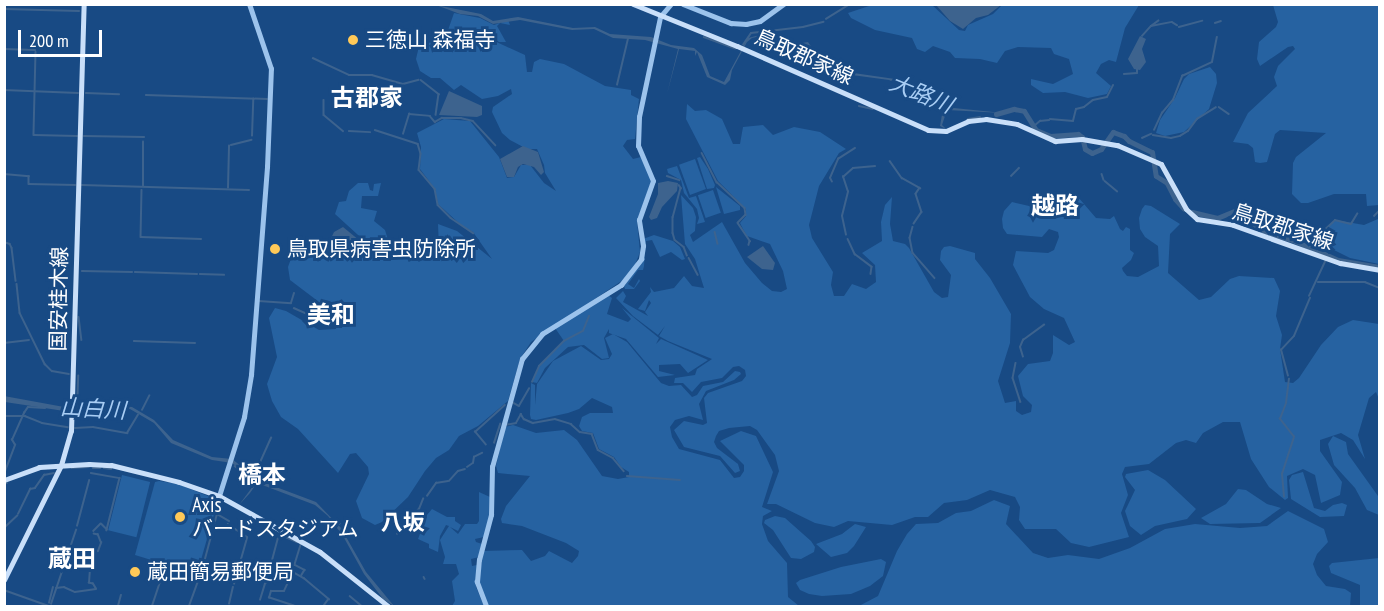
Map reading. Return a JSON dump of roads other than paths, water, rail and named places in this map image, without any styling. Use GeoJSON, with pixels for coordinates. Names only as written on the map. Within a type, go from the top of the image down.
{"type":"FeatureCollection","features":[{"type":"Feature","properties":{"kind":"main road","name":"国安桂木線"},"geometry":{"type":"LineString","coordinates":[[4,580],[61,465],[73,416],[84,4]]}},
{"type":"Feature","properties":{"kind":"main road","name":"鳥取郡家線"},"geometry":{"type":"LineString","coordinates":[[633,4],[660,17],[743,48],[928,130],[946,131],[968,121],[986,119],[1017,124],[1055,141],[1083,139],[1106,143],[1154,160],[1164,168],[1186,209],[1197,219],[1233,225],[1340,263],[1380,270]]}},
{"type":"Feature","properties":{"kind":"main road"},"geometry":{"type":"LineString","coordinates":[[4,480],[33,468],[61,465],[111,465],[179,482],[219,496],[333,560],[388,606]]}},
{"type":"Feature","properties":{"kind":"street"},"geometry":{"type":"LineString","coordinates":[[219,496],[244,417],[251,375],[272,77],[249,4]]}},
{"type":"Feature","properties":{"kind":"street"},"geometry":{"type":"LineString","coordinates":[[486,606],[477,582],[479,560],[491,515],[492,467],[525,353],[549,329],[621,285],[642,256],[639,220],[652,181],[638,146],[639,119],[660,17],[671,4]]}},
{"type":"Feature","properties":{"kind":"street"},"geometry":{"type":"LineString","coordinates":[[682,4],[731,23],[746,24],[760,21],[783,4]]}},
{"type":"Feature","properties":{"kind":"waterway"},"geometry":{"type":"LineString","coordinates":[[826,19],[850,4]]}},
{"type":"Feature","properties":{"kind":"waterway"},"geometry":{"type":"LineString","coordinates":[[4,9],[79,11]]}},
{"type":"Feature","properties":{"kind":"waterway"},"geometry":{"type":"LineString","coordinates":[[1151,26],[1158,21]]}},
{"type":"Feature","properties":{"kind":"waterway"},"geometry":{"type":"LineString","coordinates":[[1179,27],[1202,21]]}},
{"type":"Feature","properties":{"kind":"waterway"},"geometry":{"type":"LineString","coordinates":[[1215,23],[1221,21]]}},
{"type":"Feature","properties":{"kind":"waterway"},"geometry":{"type":"LineString","coordinates":[[743,45],[751,33],[803,27],[823,22]]}},
{"type":"Feature","properties":{"kind":"waterway"},"geometry":{"type":"LineString","coordinates":[[1142,36],[1151,26],[1172,22],[1177,25]]}},
{"type":"Feature","properties":{"kind":"waterway"},"geometry":{"type":"LineString","coordinates":[[704,37],[735,48]]}},
{"type":"Feature","properties":{"kind":"waterway"},"geometry":{"type":"LineString","coordinates":[[1154,130],[1162,113],[1173,100],[1182,76],[1212,62],[1217,37]]}},
{"type":"Feature","properties":{"kind":"waterway"},"geometry":{"type":"LineString","coordinates":[[617,85],[628,39]]}},
{"type":"Feature","properties":{"kind":"waterway"},"geometry":{"type":"LineString","coordinates":[[4,49],[35,50]]}},
{"type":"Feature","properties":{"kind":"waterway"},"geometry":{"type":"LineString","coordinates":[[36,52],[34,135],[77,136]]}},
{"type":"Feature","properties":{"kind":"waterway"},"geometry":{"type":"LineString","coordinates":[[313,58],[349,75],[372,75],[403,84],[418,80]]}},
{"type":"Feature","properties":{"kind":"waterway"},"geometry":{"type":"LineString","coordinates":[[1124,74],[1137,73],[1137,68]]}},
{"type":"Feature","properties":{"kind":"waterway"},"geometry":{"type":"LineString","coordinates":[[421,80],[439,94],[436,115]]}},
{"type":"Feature","properties":{"kind":"waterway"},"geometry":{"type":"LineString","coordinates":[[1050,119],[1073,121],[1076,109],[1084,107],[1093,100],[1107,97],[1113,85]]}},
{"type":"Feature","properties":{"kind":"waterway"},"geometry":{"type":"LineString","coordinates":[[4,90],[78,93]]}},
{"type":"Feature","properties":{"kind":"waterway"},"geometry":{"type":"LineString","coordinates":[[86,93],[119,94]]}},
{"type":"Feature","properties":{"kind":"waterway"},"geometry":{"type":"LineString","coordinates":[[146,95],[267,99]]}},
{"type":"Feature","properties":{"kind":"waterway"},"geometry":{"type":"LineString","coordinates":[[252,136],[253,99]]}},
{"type":"Feature","properties":{"kind":"waterway"},"geometry":{"type":"LineString","coordinates":[[324,100],[324,115],[343,131]]}},
{"type":"Feature","properties":{"kind":"waterway"},"geometry":{"type":"LineString","coordinates":[[859,106],[873,109]]}},
{"type":"Feature","properties":{"kind":"waterway"},"geometry":{"type":"LineString","coordinates":[[1153,135],[1171,138],[1180,136],[1188,131],[1197,119],[1216,107]]}},
{"type":"Feature","properties":{"kind":"waterway"},"geometry":{"type":"LineString","coordinates":[[1219,107],[1229,114]]}},
{"type":"Feature","properties":{"kind":"waterway","name":"大路川"},"geometry":{"type":"LineString","coordinates":[[996,114],[1014,109],[1024,111],[1036,130],[1050,136],[1078,134],[1082,137],[1085,149],[1092,153],[1101,149],[1113,132],[1124,136],[1129,141],[1152,152],[1156,176],[1167,183],[1175,199],[1184,209]]}},
{"type":"Feature","properties":{"kind":"waterway"},"geometry":{"type":"LineString","coordinates":[[403,134],[409,114],[430,116],[435,122],[442,118],[461,118],[473,121],[495,145]]}},
{"type":"Feature","properties":{"kind":"waterway"},"geometry":{"type":"LineString","coordinates":[[968,119],[980,117]]}},
{"type":"Feature","properties":{"kind":"waterway"},"geometry":{"type":"LineString","coordinates":[[1034,126],[1040,121],[1049,120]]}},
{"type":"Feature","properties":{"kind":"waterway"},"geometry":{"type":"LineString","coordinates":[[375,130],[418,144],[421,154],[419,170],[435,189],[438,205],[451,218],[473,233]]}},
{"type":"Feature","properties":{"kind":"waterway"},"geometry":{"type":"LineString","coordinates":[[349,131],[370,132]]}},
{"type":"Feature","properties":{"kind":"waterway"},"geometry":{"type":"LineString","coordinates":[[1142,138],[1151,134]]}},
{"type":"Feature","properties":{"kind":"waterway"},"geometry":{"type":"LineString","coordinates":[[84,136],[144,137]]}},
{"type":"Feature","properties":{"kind":"waterway"},"geometry":{"type":"LineString","coordinates":[[231,145],[251,140]]}},
{"type":"Feature","properties":{"kind":"waterway"},"geometry":{"type":"LineString","coordinates":[[143,142],[143,186]]}},
{"type":"Feature","properties":{"kind":"waterway"},"geometry":{"type":"LineString","coordinates":[[228,188],[229,146]]}},
{"type":"Feature","properties":{"kind":"waterway"},"geometry":{"type":"LineString","coordinates":[[832,182],[830,178],[838,159],[855,148]]}},
{"type":"Feature","properties":{"kind":"waterway"},"geometry":{"type":"LineString","coordinates":[[702,153],[717,182],[745,208],[746,215],[738,223],[750,241],[749,245]]}},
{"type":"Feature","properties":{"kind":"waterway"},"geometry":{"type":"LineString","coordinates":[[890,161],[902,178],[920,188],[916,194],[922,212],[914,224]]}},
{"type":"Feature","properties":{"kind":"waterway"},"geometry":{"type":"LineString","coordinates":[[846,235],[842,216],[848,192],[843,177],[853,168],[875,166]]}},
{"type":"Feature","properties":{"kind":"waterway"},"geometry":{"type":"LineString","coordinates":[[1011,176],[1019,168]]}},
{"type":"Feature","properties":{"kind":"waterway"},"geometry":{"type":"LineString","coordinates":[[4,174],[29,176],[29,184],[75,185]]}},
{"type":"Feature","properties":{"kind":"waterway"},"geometry":{"type":"LineString","coordinates":[[1102,174],[1104,180]]}},
{"type":"Feature","properties":{"kind":"waterway"},"geometry":{"type":"LineString","coordinates":[[667,176],[679,180]]}},
{"type":"Feature","properties":{"kind":"waterway"},"geometry":{"type":"LineString","coordinates":[[1105,181],[1117,191]]}},
{"type":"Feature","properties":{"kind":"waterway"},"geometry":{"type":"LineString","coordinates":[[82,185],[249,190]]}},
{"type":"Feature","properties":{"kind":"waterway"},"geometry":{"type":"LineString","coordinates":[[679,185],[681,188],[673,217],[673,233],[675,240],[684,247],[687,255]]}},
{"type":"Feature","properties":{"kind":"waterway"},"geometry":{"type":"LineString","coordinates":[[142,190],[141,237],[201,239]]}},
{"type":"Feature","properties":{"kind":"waterway","name":"大路川"},"geometry":{"type":"LineString","coordinates":[[1192,212],[1217,218],[1242,208],[1250,221],[1264,231],[1295,241],[1338,260],[1380,267]]}},
{"type":"Feature","properties":{"kind":"waterway"},"geometry":{"type":"LineString","coordinates":[[1374,216],[1380,210]]}},
{"type":"Feature","properties":{"kind":"waterway"},"geometry":{"type":"LineString","coordinates":[[1299,240],[1310,233],[1318,236],[1335,220],[1351,224],[1357,214]]}},
{"type":"Feature","properties":{"kind":"waterway"},"geometry":{"type":"LineString","coordinates":[[913,227],[910,238],[913,253],[935,278]]}},
{"type":"Feature","properties":{"kind":"waterway"},"geometry":{"type":"LineString","coordinates":[[715,232],[718,244]]}},
{"type":"Feature","properties":{"kind":"waterway"},"geometry":{"type":"LineString","coordinates":[[848,239],[855,254],[872,267],[871,274]]}},
{"type":"Feature","properties":{"kind":"waterway"},"geometry":{"type":"LineString","coordinates":[[4,242],[10,244],[12,248],[16,281]]}},
{"type":"Feature","properties":{"kind":"waterway"},"geometry":{"type":"LineString","coordinates":[[689,258],[698,275]]}},
{"type":"Feature","properties":{"kind":"waterway"},"geometry":{"type":"LineString","coordinates":[[1309,296],[1325,261]]}},
{"type":"Feature","properties":{"kind":"waterway"},"geometry":{"type":"LineString","coordinates":[[82,271],[132,272]]}},
{"type":"Feature","properties":{"kind":"waterway"},"geometry":{"type":"LineString","coordinates":[[135,272],[197,274]]}},
{"type":"Feature","properties":{"kind":"waterway"},"geometry":{"type":"LineString","coordinates":[[200,274],[224,275]]}},
{"type":"Feature","properties":{"kind":"waterway"},"geometry":{"type":"LineString","coordinates":[[1318,282],[1365,282],[1380,288]]}},
{"type":"Feature","properties":{"kind":"waterway"},"geometry":{"type":"LineString","coordinates":[[17,284],[20,313],[45,364],[52,371],[69,374]]}},
{"type":"Feature","properties":{"kind":"waterway"},"geometry":{"type":"LineString","coordinates":[[259,301],[291,303],[294,293]]}},
{"type":"Feature","properties":{"kind":"waterway"},"geometry":{"type":"LineString","coordinates":[[1288,376],[1281,350],[1294,336],[1310,298]]}},
{"type":"Feature","properties":{"kind":"waterway"},"geometry":{"type":"LineString","coordinates":[[294,308],[321,320],[324,316]]}},
{"type":"Feature","properties":{"kind":"waterway"},"geometry":{"type":"LineString","coordinates":[[532,382],[539,366],[564,341],[583,331],[589,316]]}},
{"type":"Feature","properties":{"kind":"waterway"},"geometry":{"type":"LineString","coordinates":[[79,317],[82,340]]}},
{"type":"Feature","properties":{"kind":"waterway"},"geometry":{"type":"LineString","coordinates":[[1023,357],[1020,347],[1023,340],[1044,325]]}},
{"type":"Feature","properties":{"kind":"waterway"},"geometry":{"type":"LineString","coordinates":[[4,343],[29,340]]}},
{"type":"Feature","properties":{"kind":"waterway"},"geometry":{"type":"LineString","coordinates":[[134,341],[195,343]]}},
{"type":"Feature","properties":{"kind":"waterway"},"geometry":{"type":"LineString","coordinates":[[1016,363],[1013,378],[1021,402]]}},
{"type":"Feature","properties":{"kind":"waterway"},"geometry":{"type":"LineString","coordinates":[[77,411],[78,376]]}},
{"type":"Feature","properties":{"kind":"waterway"},"geometry":{"type":"LineString","coordinates":[[1284,497],[1282,474],[1294,437],[1280,419],[1286,403],[1289,379]]}},
{"type":"Feature","properties":{"kind":"waterway"},"geometry":{"type":"LineString","coordinates":[[512,402],[519,406],[529,389]]}},
{"type":"Feature","properties":{"kind":"waterway"},"geometry":{"type":"LineString","coordinates":[[142,410],[149,396]]}},
{"type":"Feature","properties":{"kind":"waterway"},"geometry":{"type":"LineString","coordinates":[[486,445],[475,432],[505,405]]}},
{"type":"Feature","properties":{"kind":"waterway"},"geometry":{"type":"LineString","coordinates":[[4,474],[15,445],[12,440],[24,413],[28,407],[45,408]]}},
{"type":"Feature","properties":{"kind":"waterway"},"geometry":{"type":"LineString","coordinates":[[505,425],[516,423],[521,414],[524,419],[533,423],[555,419],[571,424],[580,432],[592,434],[598,450],[613,458],[624,471]]}},
{"type":"Feature","properties":{"kind":"waterway"},"geometry":{"type":"LineString","coordinates":[[75,428],[93,427],[127,433],[138,415]]}},
{"type":"Feature","properties":{"kind":"waterway"},"geometry":{"type":"LineString","coordinates":[[4,416],[25,416],[42,423],[68,427]]}},
{"type":"Feature","properties":{"kind":"waterway"},"geometry":{"type":"LineString","coordinates":[[494,443],[500,424]]}},
{"type":"Feature","properties":{"kind":"waterway"},"geometry":{"type":"LineString","coordinates":[[253,478],[271,438]]}},
{"type":"Feature","properties":{"kind":"waterway"},"geometry":{"type":"LineString","coordinates":[[467,467],[473,463],[474,457],[482,453]]}},
{"type":"Feature","properties":{"kind":"waterway","name":"山白川"},"geometry":{"type":"LineString","coordinates":[[235,466],[256,483]]}},
{"type":"Feature","properties":{"kind":"waterway"},"geometry":{"type":"LineString","coordinates":[[72,468],[89,467]]}},
{"type":"Feature","properties":{"kind":"waterway"},"geometry":{"type":"LineString","coordinates":[[93,468],[100,468]]}},
{"type":"Feature","properties":{"kind":"waterway"},"geometry":{"type":"LineString","coordinates":[[104,468],[111,469]]}},
{"type":"Feature","properties":{"kind":"waterway"},"geometry":{"type":"LineString","coordinates":[[449,481],[458,471],[465,469]]}},
{"type":"Feature","properties":{"kind":"waterway"},"geometry":{"type":"LineString","coordinates":[[18,514],[30,489],[35,488],[44,475],[54,473]]}},
{"type":"Feature","properties":{"kind":"waterway"},"geometry":{"type":"LineString","coordinates":[[91,473],[120,478],[107,530],[101,524],[94,531]]}},
{"type":"Feature","properties":{"kind":"waterway"},"geometry":{"type":"LineString","coordinates":[[627,476],[680,480]]}},
{"type":"Feature","properties":{"kind":"waterway"},"geometry":{"type":"LineString","coordinates":[[77,526],[89,481]]}},
{"type":"Feature","properties":{"kind":"waterway"},"geometry":{"type":"LineString","coordinates":[[427,496],[436,483],[448,481]]}},
{"type":"Feature","properties":{"kind":"waterway"},"geometry":{"type":"LineString","coordinates":[[397,534],[419,509],[423,499]]}},
{"type":"Feature","properties":{"kind":"waterway"},"geometry":{"type":"LineString","coordinates":[[201,574],[217,514],[229,521]]}},
{"type":"Feature","properties":{"kind":"waterway"},"geometry":{"type":"LineString","coordinates":[[4,528],[17,516]]}},
{"type":"Feature","properties":{"kind":"waterway"},"geometry":{"type":"LineString","coordinates":[[228,524],[247,537]]}},
{"type":"Feature","properties":{"kind":"waterway"},"geometry":{"type":"LineString","coordinates":[[51,604],[76,530]]}},
{"type":"Feature","properties":{"kind":"waterway"},"geometry":{"type":"LineString","coordinates":[[56,588],[64,587],[75,592],[96,589],[93,584],[89,583],[94,553],[98,551],[101,543],[98,535],[94,534]]}},
{"type":"Feature","properties":{"kind":"waterway"},"geometry":{"type":"LineString","coordinates":[[266,583],[279,534],[297,542]]}},
{"type":"Feature","properties":{"kind":"waterway"},"geometry":{"type":"LineString","coordinates":[[234,584],[247,538]]}},
{"type":"Feature","properties":{"kind":"waterway"},"geometry":{"type":"LineString","coordinates":[[301,545],[295,565],[305,570],[302,575]]}},
{"type":"Feature","properties":{"kind":"waterway"},"geometry":{"type":"LineString","coordinates":[[152,606],[165,567]]}},
{"type":"Feature","properties":{"kind":"waterway"},"geometry":{"type":"LineString","coordinates":[[294,606],[269,598],[271,591],[284,591],[293,572],[304,578],[329,599],[324,606]]}},
{"type":"Feature","properties":{"kind":"waterway"},"geometry":{"type":"LineString","coordinates":[[189,606],[199,578]]}},
{"type":"Feature","properties":{"kind":"waterway"},"geometry":{"type":"LineString","coordinates":[[260,600],[265,584]]}},
{"type":"Feature","properties":{"kind":"waterway"},"geometry":{"type":"LineString","coordinates":[[49,603],[53,587]]}},
{"type":"Feature","properties":{"kind":"waterway"},"geometry":{"type":"LineString","coordinates":[[229,604],[233,587]]}},
{"type":"Feature","properties":{"kind":"waterway"},"geometry":{"type":"LineString","coordinates":[[4,590],[49,606]]}},
{"type":"Feature","properties":{"kind":"waterway"},"geometry":{"type":"LineString","coordinates":[[118,606],[121,595]]}},
{"type":"Feature","properties":{"kind":"waterway"},"geometry":{"type":"LineString","coordinates":[[350,596],[362,606]]}},
{"type":"Feature","properties":{"kind":"place","name":"三徳山 森福寺"},"geometry":{"type":"Point","coordinates":[353,40]}},
{"type":"Feature","properties":{"kind":"place","name":"鳥取県病害虫防除所"},"geometry":{"type":"Point","coordinates":[275,249]}},
{"type":"Feature","properties":{"kind":"place","name":"Axis バードスタジアム"},"geometry":{"type":"Point","coordinates":[180,517]}},
{"type":"Feature","properties":{"kind":"place","name":"蔵田簡易郵便局"},"geometry":{"type":"Point","coordinates":[135,572]}},
{"type":"Feature","properties":{"kind":"district","name":"古郡家"},"geometry":{"type":"Point","coordinates":[367,98]}},
{"type":"Feature","properties":{"kind":"district","name":"越路"},"geometry":{"type":"Point","coordinates":[1055,206]}},
{"type":"Feature","properties":{"kind":"district","name":"美和"},"geometry":{"type":"Point","coordinates":[331,315]}},
{"type":"Feature","properties":{"kind":"district","name":"橋本"},"geometry":{"type":"Point","coordinates":[262,475]}},
{"type":"Feature","properties":{"kind":"district","name":"八坂"},"geometry":{"type":"Point","coordinates":[403,523]}},
{"type":"Feature","properties":{"kind":"district","name":"蔵田"},"geometry":{"type":"Point","coordinates":[72,559]}}]}
